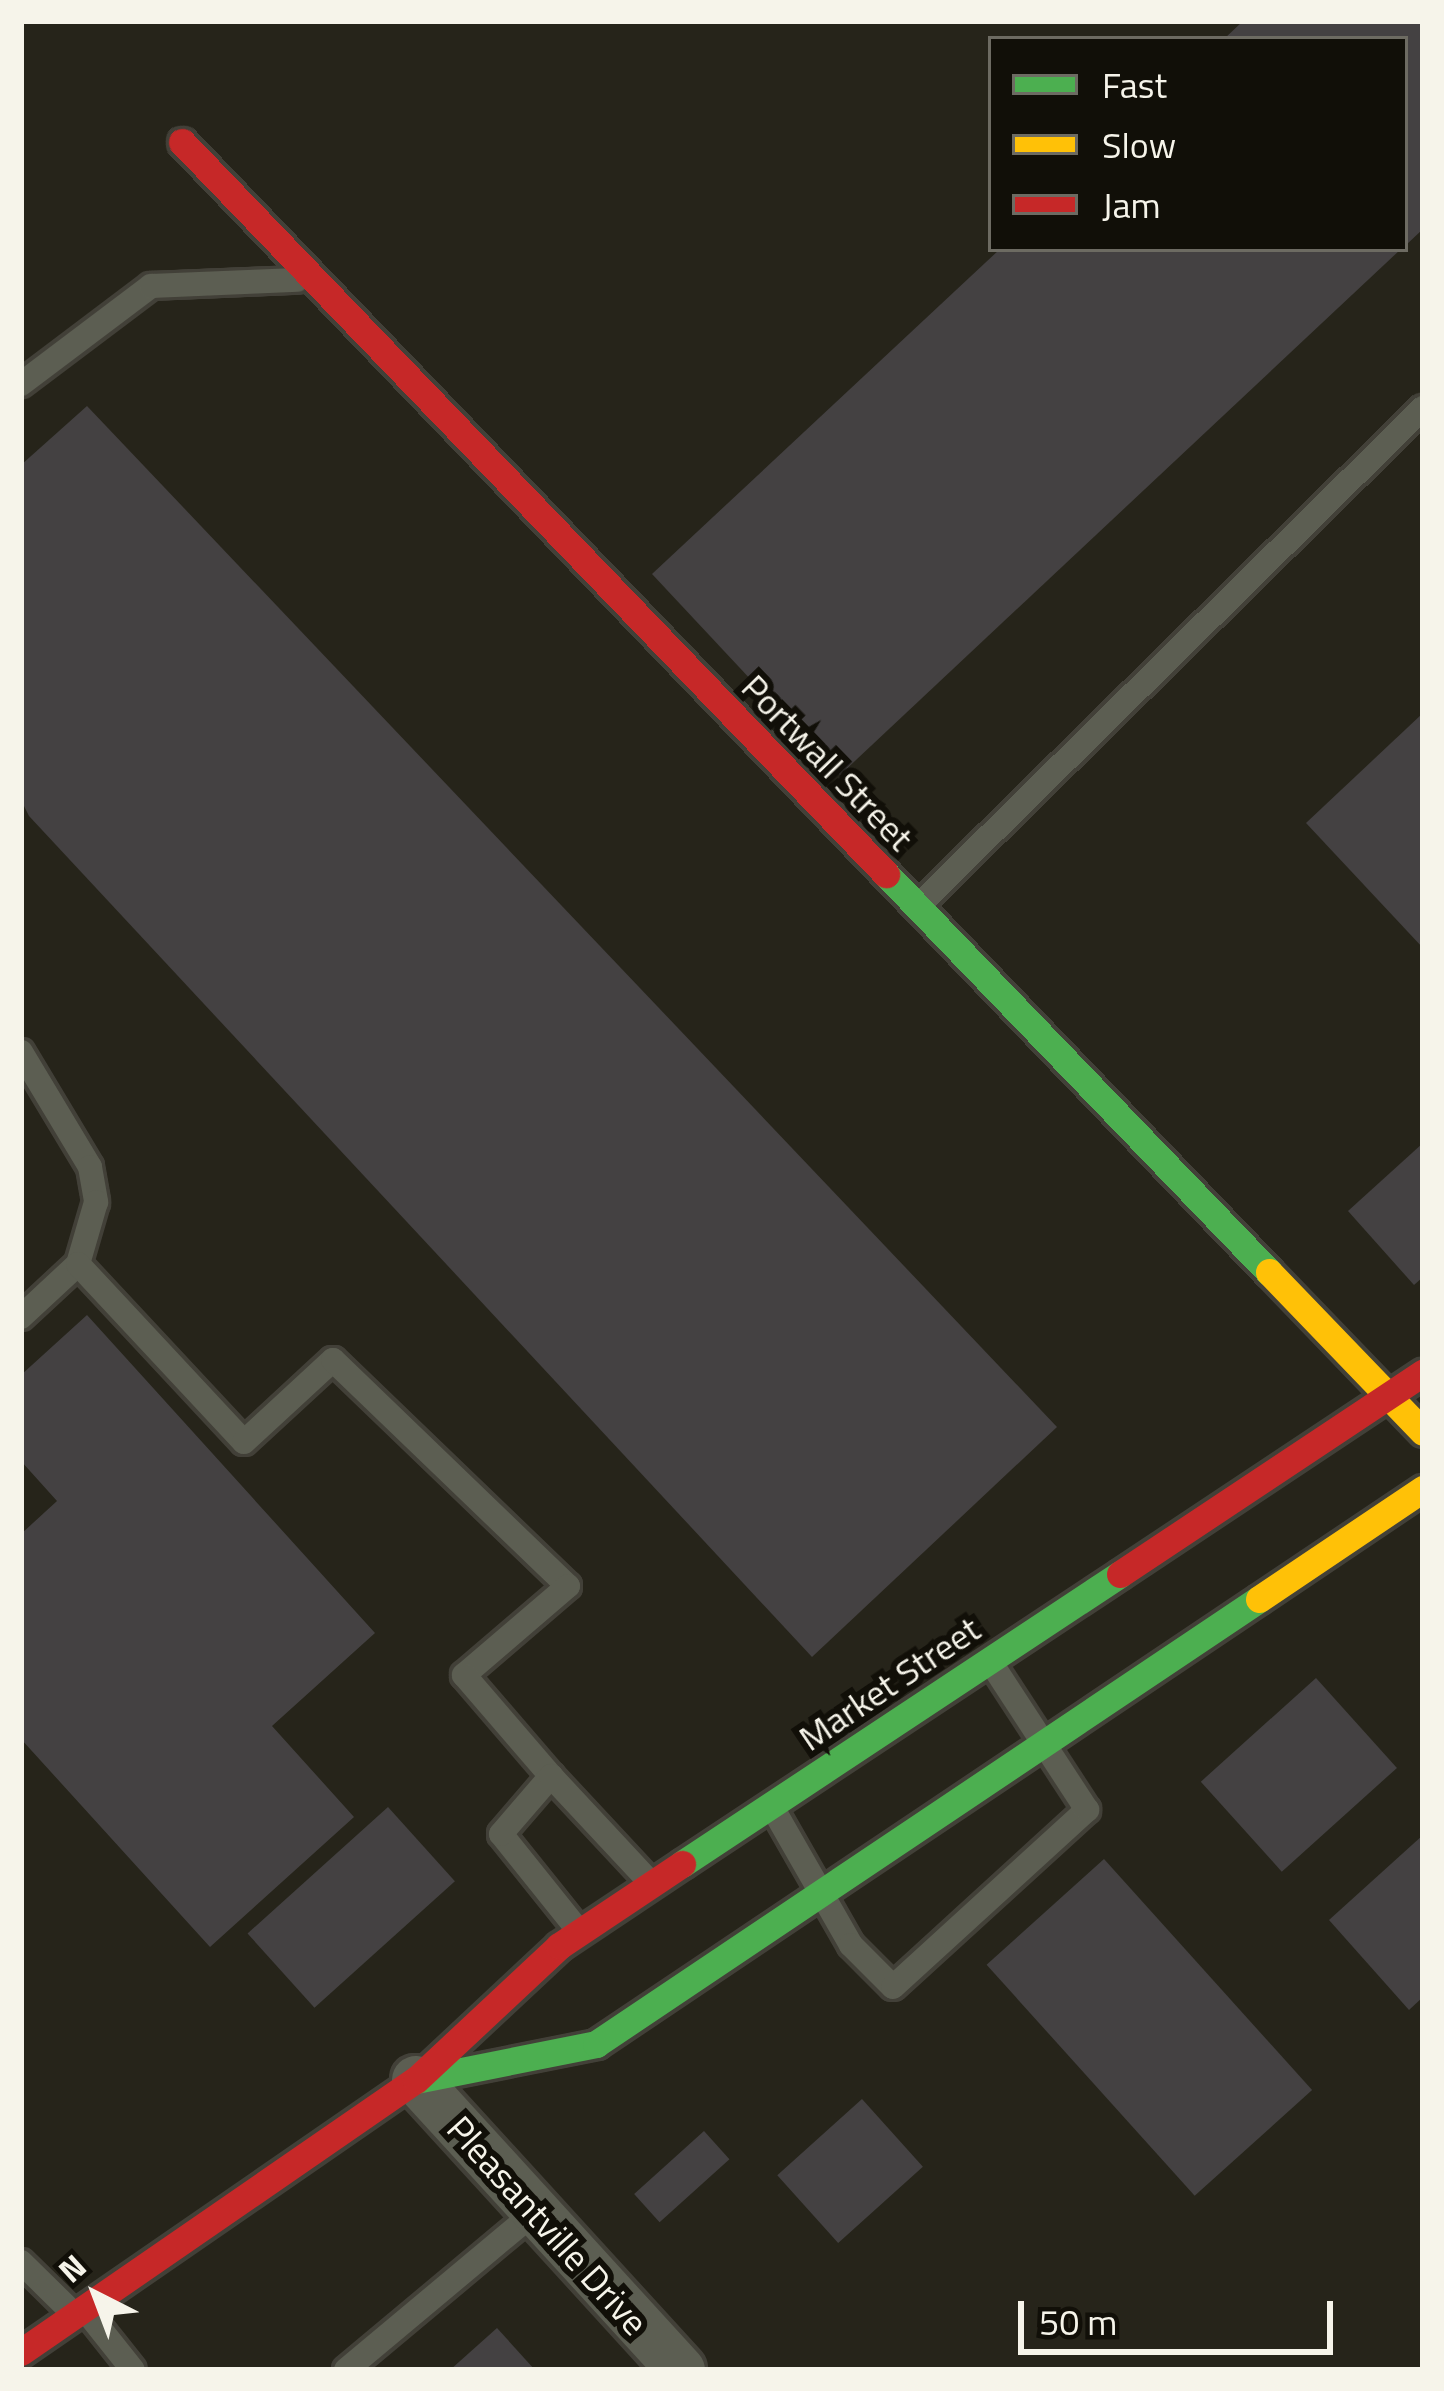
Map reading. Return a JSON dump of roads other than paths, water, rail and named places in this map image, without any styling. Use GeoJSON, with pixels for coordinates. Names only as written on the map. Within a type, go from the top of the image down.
{"type":"FeatureCollection","features":[{"type":"Feature","properties":{"kind":"main road","name":"Portwall Street"},"geometry":{"type":"LineString","coordinates":[[182,142],[1423,1432]]}},
{"type":"Feature","properties":{"kind":"main road","name":"Market Street"},"geometry":{"type":"LineString","coordinates":[[21,2353],[416,2080],[580,1932],[1423,1372]]}},
{"type":"Feature","properties":{"kind":"main road","name":"Market Street"},"geometry":{"type":"LineString","coordinates":[[416,2080],[596,2044],[1423,1489]]}},
{"type":"Feature","properties":{"kind":"street","name":"Pleasantville Drive"},"geometry":{"type":"LineString","coordinates":[[416,2080],[681,2370]]}},
{"type":"Feature","properties":{"kind":"lane"},"geometry":{"type":"LineString","coordinates":[[21,384],[151,286],[314,280]]}},
{"type":"Feature","properties":{"kind":"lane"},"geometry":{"type":"LineString","coordinates":[[917,907],[1423,408]]}},
{"type":"Feature","properties":{"kind":"lane"},"geometry":{"type":"LineString","coordinates":[[21,1052],[90,1167],[96,1202],[78,1264],[21,1317]]}},
{"type":"Feature","properties":{"kind":"lane"},"geometry":{"type":"LineString","coordinates":[[78,1264],[244,1442],[333,1360],[568,1586],[464,1675],[652,1884]]}},
{"type":"Feature","properties":{"kind":"lane"},"geometry":{"type":"LineString","coordinates":[[771,1805],[851,1945],[893,1987],[1087,1810],[989,1660]]}},
{"type":"Feature","properties":{"kind":"lane"},"geometry":{"type":"LineString","coordinates":[[551,1776],[501,1834],[580,1932]]}},
{"type":"Feature","properties":{"kind":"lane"},"geometry":{"type":"LineString","coordinates":[[346,2370],[536,2211]]}},
{"type":"Feature","properties":{"kind":"lane"},"geometry":{"type":"LineString","coordinates":[[21,2262],[80,2312],[133,2370]]}}]}
